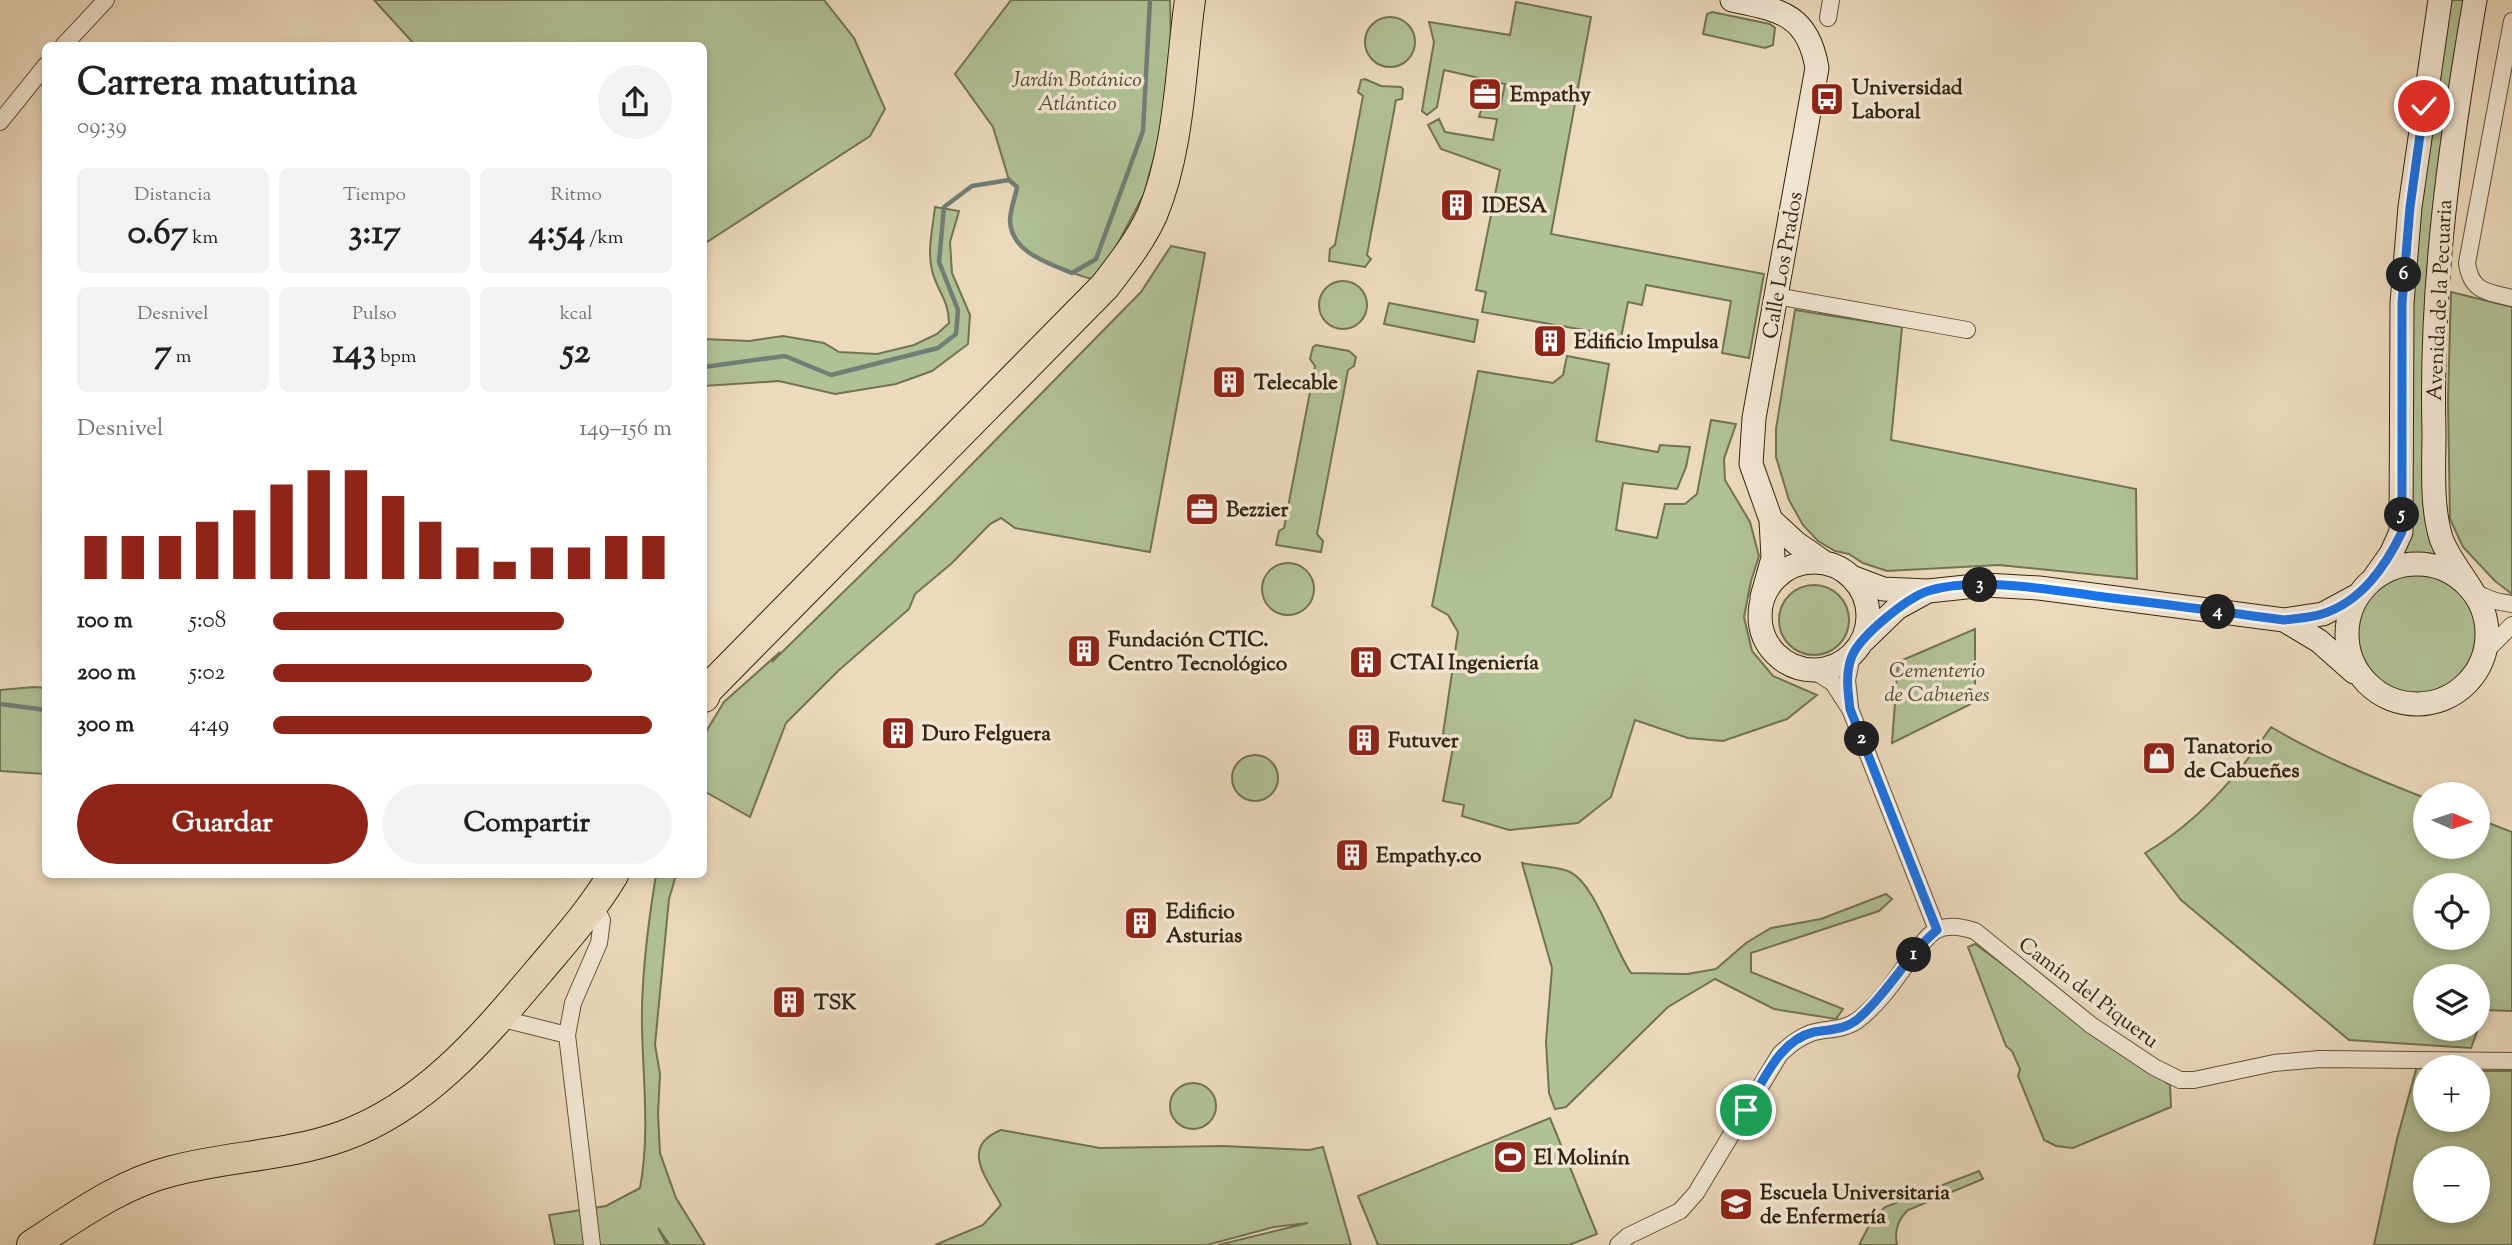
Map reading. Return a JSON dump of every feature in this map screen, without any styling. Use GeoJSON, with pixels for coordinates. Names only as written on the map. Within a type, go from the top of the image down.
{"type":"FeatureCollection","features":[{"type":"Feature","properties":{"kind":"highway"},"geometry":{"type":"LineString","coordinates":[[1183,0],[1186,31]]}},
{"type":"Feature","properties":{"kind":"highway"},"geometry":{"type":"LineString","coordinates":[[707,690],[1105,286],[1130,253],[1152,215],[1172,146],[1190,0]]}},
{"type":"Feature","properties":{"kind":"highway"},"geometry":{"type":"LineString","coordinates":[[32,1245],[105,1198],[138,1182],[172,1171],[308,1146],[343,1136],[400,1108],[466,1055],[594,905],[611,878]]}},
{"type":"Feature","properties":{"kind":"street"},"geometry":{"type":"LineString","coordinates":[[67,42],[106,0]]}},
{"type":"Feature","properties":{"kind":"street","name":"Calle Los Prados"},"geometry":{"type":"LineString","coordinates":[[1732,0],[1768,7],[1790,16],[1807,35],[1817,68],[1755,418],[1751,464],[1771,520],[1773,558],[1762,597]]}},
{"type":"Feature","properties":{"kind":"street"},"geometry":{"type":"LineString","coordinates":[[1828,18],[1831,0]]}},
{"type":"Feature","properties":{"kind":"street","name":"Avenida de la Pecuaria"},"geometry":{"type":"LineString","coordinates":[[2374,578],[2402,532],[2402,303],[2410,207],[2440,0]]}},
{"type":"Feature","properties":{"kind":"street","name":"Avenida de la Pecuaria"},"geometry":{"type":"LineString","coordinates":[[2473,592],[2442,541],[2436,518],[2433,400],[2436,283],[2442,211],[2475,0]]}},
{"type":"Feature","properties":{"kind":"street"},"geometry":{"type":"LineString","coordinates":[[2512,21],[2467,263],[2469,278],[2478,288],[2512,298]]}},
{"type":"Feature","properties":{"kind":"street"},"geometry":{"type":"LineString","coordinates":[[0,122],[42,70]]}},
{"type":"Feature","properties":{"kind":"street"},"geometry":{"type":"LineString","coordinates":[[1776,296],[1967,330]]}},
{"type":"Feature","properties":{"kind":"street","name":"Calle Los Prados"},"geometry":{"type":"LineString","coordinates":[[1771,520],[1822,562]]}},
{"type":"Feature","properties":{"kind":"street"},"geometry":{"type":"LineString","coordinates":[[1928,591],[1897,608],[1835,668],[1814,671],[1783,662],[1769,648],[1760,626],[1762,597],[1778,575],[1801,563],[1822,562],[1838,566],[1854,578],[1883,589],[1928,591],[1985,585],[2039,588],[2284,620],[2323,614],[2358,595],[2374,578],[2398,565],[2440,566],[2456,575],[2473,592],[2481,604],[2488,626],[2481,665],[2466,685],[2450,697],[2427,705],[2393,701],[2381,696],[2319,640],[2284,620]]}},
{"type":"Feature","properties":{"kind":"street"},"geometry":{"type":"LineString","coordinates":[[1850,709],[1847,680],[1869,621],[1867,601],[1854,578]]}},
{"type":"Feature","properties":{"kind":"street"},"geometry":{"type":"LineString","coordinates":[[2473,592],[2495,601],[2512,604]]}},
{"type":"Feature","properties":{"kind":"street"},"geometry":{"type":"LineString","coordinates":[[2358,595],[2349,617],[2346,650],[2362,680]]}},
{"type":"Feature","properties":{"kind":"street"},"geometry":{"type":"LineString","coordinates":[[2485,652],[2512,625]]}},
{"type":"Feature","properties":{"kind":"street"},"geometry":{"type":"LineString","coordinates":[[1618,1245],[1628,1236],[1680,1211],[1696,1193],[1780,1054],[1796,1039],[1814,1032],[1835,1031],[1855,1022],[1877,1003],[1925,940],[1937,930],[1850,709],[1833,683],[1814,671]]}},
{"type":"Feature","properties":{"kind":"street"},"geometry":{"type":"LineString","coordinates":[[592,1245],[567,1035],[573,1003],[599,943],[603,920],[594,905]]}},
{"type":"Feature","properties":{"kind":"street","name":"Camín del Piqueru"},"geometry":{"type":"LineString","coordinates":[[1937,930],[1960,926],[1975,931],[2091,1025],[2161,1071],[2180,1080],[2194,1080],[2274,1063],[2320,1059],[2512,1061]]}},
{"type":"Feature","properties":{"kind":"street"},"geometry":{"type":"LineString","coordinates":[[499,1018],[567,1035]]}},
{"type":"Feature","properties":{"kind":"green space"},"geometry":{"type":"Polygon","coordinates":[[[374,0],[824,0],[854,38],[885,109],[870,136],[707,242],[707,42],[412,42],[374,0]]]}},
{"type":"Feature","properties":{"kind":"green space","name":"Jardín Botánico Atlántico"},"geometry":{"type":"Polygon","coordinates":[[[1011,0],[1170,0],[1171,44],[1166,113],[1144,194],[1098,281],[1045,263],[1033,256],[1015,237],[1011,211],[1017,187],[1009,180],[993,127],[955,74],[1011,0]]]}},
{"type":"Feature","properties":{"kind":"green space"},"geometry":{"type":"Polygon","coordinates":[[[2440,0],[2475,0],[2443,211],[2442,541],[2481,604],[2488,626],[2481,665],[2466,685],[2438,702],[2410,705],[2381,696],[2362,679],[2346,650],[2346,634],[2349,617],[2358,595],[2391,554],[2402,303],[2440,0]]]}},
{"type":"Feature","properties":{"kind":"green space"},"geometry":{"type":"Polygon","coordinates":[[[1516,2],[1591,17],[1551,234],[1764,274],[1749,358],[1722,353],[1731,301],[1646,285],[1642,305],[1628,302],[1620,343],[1589,338],[1590,331],[1482,312],[1486,292],[1476,290],[1500,170],[1441,149],[1428,125],[1439,119],[1445,132],[1493,140],[1497,119],[1479,117],[1483,104],[1501,104],[1505,84],[1444,70],[1437,107],[1427,115],[1422,111],[1434,42],[1429,22],[1510,35],[1516,2]]]}},
{"type":"Feature","properties":{"kind":"green space"},"geometry":{"type":"Polygon","coordinates":[[[1712,12],[1770,24],[1775,28],[1773,45],[1765,48],[1703,34],[1707,14],[1712,12]]]}},
{"type":"Feature","properties":{"kind":"green space"},"geometry":{"type":"Polygon","coordinates":[[[1390,17],[1408,24],[1415,42],[1408,60],[1390,67],[1372,60],[1365,42],[1372,24],[1390,17]]]}},
{"type":"Feature","properties":{"kind":"green space"},"geometry":{"type":"Polygon","coordinates":[[[1365,79],[1381,86],[1403,89],[1402,99],[1396,100],[1367,255],[1371,259],[1365,267],[1329,261],[1330,249],[1335,245],[1363,96],[1358,92],[1361,80],[1365,79]]]}},
{"type":"Feature","properties":{"kind":"green space"},"geometry":{"type":"Polygon","coordinates":[[[935,207],[959,211],[950,242],[952,273],[970,315],[968,344],[932,371],[896,384],[835,394],[779,381],[707,386],[707,339],[749,341],[783,336],[824,343],[839,352],[877,354],[914,345],[937,334],[949,323],[947,307],[934,277],[930,247],[935,207]]]}},
{"type":"Feature","properties":{"kind":"green space"},"geometry":{"type":"Polygon","coordinates":[[[1171,246],[1205,253],[1150,552],[1015,528],[1001,518],[990,524],[952,563],[915,594],[909,609],[838,671],[786,723],[750,817],[707,793],[707,730],[724,702],[780,652],[772,662],[921,516],[1141,292],[1171,246]]]}},
{"type":"Feature","properties":{"kind":"green space"},"geometry":{"type":"Polygon","coordinates":[[[1343,281],[1360,288],[1367,305],[1360,322],[1343,329],[1326,322],[1319,305],[1326,288],[1343,281]]]}},
{"type":"Feature","properties":{"kind":"green space"},"geometry":{"type":"Polygon","coordinates":[[[2451,292],[2512,307],[2512,594],[2495,581],[2463,547],[2450,519],[2448,400],[2451,292]]]}},
{"type":"Feature","properties":{"kind":"green space"},"geometry":{"type":"Polygon","coordinates":[[[1389,303],[1478,320],[1474,342],[1384,324],[1389,303]]]}},
{"type":"Feature","properties":{"kind":"green space"},"geometry":{"type":"Polygon","coordinates":[[[1795,310],[1902,327],[1891,440],[2136,489],[2137,579],[1999,565],[1887,571],[1863,563],[1849,554],[1835,551],[1818,541],[1803,525],[1789,500],[1776,457],[1776,429],[1795,310]]]}},
{"type":"Feature","properties":{"kind":"green space"},"geometry":{"type":"Polygon","coordinates":[[[1316,345],[1349,351],[1356,357],[1354,366],[1348,370],[1317,534],[1323,541],[1321,552],[1276,545],[1279,531],[1284,528],[1315,366],[1310,359],[1316,345]]]}},
{"type":"Feature","properties":{"kind":"green space"},"geometry":{"type":"Polygon","coordinates":[[[1567,356],[1609,364],[1596,441],[1658,452],[1660,445],[1690,447],[1677,489],[1623,483],[1616,530],[1657,538],[1665,504],[1685,504],[1697,494],[1711,420],[1736,424],[1724,459],[1725,480],[1750,522],[1759,556],[1744,617],[1752,651],[1773,676],[1817,695],[1787,719],[1723,741],[1688,738],[1635,720],[1611,797],[1578,823],[1509,830],[1462,816],[1464,805],[1443,801],[1455,737],[1443,734],[1458,632],[1448,615],[1432,606],[1478,371],[1553,383],[1563,375],[1567,356]]]}},
{"type":"Feature","properties":{"kind":"green space"},"geometry":{"type":"Polygon","coordinates":[[[1288,563],[1307,570],[1314,589],[1307,608],[1288,615],[1269,608],[1262,589],[1269,570],[1288,563]]]}},
{"type":"Feature","properties":{"kind":"green space"},"geometry":{"type":"Polygon","coordinates":[[[1814,585],[1839,595],[1849,620],[1839,645],[1814,655],[1789,645],[1779,620],[1789,595],[1814,585]]]}},
{"type":"Feature","properties":{"kind":"green space","name":"Cementerio de Cabueñes"},"geometry":{"type":"Polygon","coordinates":[[[1975,629],[1975,702],[1892,743],[1898,662],[1975,629]]]}},
{"type":"Feature","properties":{"kind":"green space"},"geometry":{"type":"Polygon","coordinates":[[[42,688],[42,774],[0,771],[0,690],[42,688]]]}},
{"type":"Feature","properties":{"kind":"green space"},"geometry":{"type":"Polygon","coordinates":[[[2271,727],[2327,757],[2413,793],[2413,859],[2490,859],[2490,824],[2512,832],[2512,1011],[2490,1010],[2490,964],[2413,964],[2413,1041],[2474,1041],[2471,1048],[2349,1040],[2181,900],[2145,853],[2182,828],[2230,780],[2271,727]]]}},
{"type":"Feature","properties":{"kind":"green space"},"geometry":{"type":"Polygon","coordinates":[[[1255,755],[1271,762],[1278,778],[1271,794],[1255,801],[1239,794],[1232,778],[1239,762],[1255,755]]]}},
{"type":"Feature","properties":{"kind":"green space"},"geometry":{"type":"Polygon","coordinates":[[[1522,863],[1566,870],[1579,879],[1596,903],[1631,973],[1687,974],[1716,969],[1746,943],[1771,928],[1821,919],[1886,894],[1892,899],[1879,911],[1751,953],[1751,972],[1843,1009],[1836,1019],[1774,1009],[1715,979],[1668,1007],[1566,1107],[1555,1109],[1549,1093],[1546,1042],[1552,968],[1522,863]]]}},
{"type":"Feature","properties":{"kind":"green space"},"geometry":{"type":"Polygon","coordinates":[[[656,878],[675,878],[669,899],[655,1045],[660,1074],[660,1153],[676,1198],[705,1245],[670,1245],[658,1228],[667,1245],[555,1245],[549,1215],[606,1206],[640,1188],[645,1148],[642,1026],[648,931],[656,878]]]}},
{"type":"Feature","properties":{"kind":"green space"},"geometry":{"type":"Polygon","coordinates":[[[1975,944],[2170,1085],[2171,1107],[2073,1148],[2056,1146],[2044,1140],[2018,1076],[2020,1069],[2012,1051],[2006,1046],[1968,947],[1975,944]]]}},
{"type":"Feature","properties":{"kind":"green space"},"geometry":{"type":"Polygon","coordinates":[[[2490,1071],[2512,1071],[2512,1245],[2374,1245],[2413,1081],[2413,1132],[2490,1132],[2490,1071]]]}},
{"type":"Feature","properties":{"kind":"green space"},"geometry":{"type":"Polygon","coordinates":[[[1193,1083],[1209,1090],[1216,1106],[1209,1122],[1193,1129],[1177,1122],[1170,1106],[1177,1090],[1193,1083]]]}},
{"type":"Feature","properties":{"kind":"green space","name":"El Molinín"},"geometry":{"type":"Polygon","coordinates":[[[1550,1118],[1597,1234],[1569,1245],[1378,1245],[1358,1196],[1550,1118]]]}},
{"type":"Feature","properties":{"kind":"green space"},"geometry":{"type":"Polygon","coordinates":[[[1001,1130],[1100,1148],[1223,1146],[1309,1150],[1323,1147],[1351,1245],[1218,1245],[1308,1223],[1274,1227],[1207,1245],[935,1245],[983,1225],[1001,1205],[984,1174],[979,1154],[981,1145],[988,1137],[1001,1130]]]}},
{"type":"Feature","properties":{"kind":"green space"},"geometry":{"type":"Polygon","coordinates":[[[1979,1171],[1983,1179],[1908,1210],[1898,1226],[1897,1245],[1859,1245],[1872,1220],[1885,1207],[1979,1171]]]}},
{"type":"Feature","properties":{"kind":"waterway"},"geometry":{"type":"LineString","coordinates":[[707,367],[785,356],[831,375],[938,348],[956,334],[958,310],[939,262],[944,207],[972,186],[1009,180],[1017,187],[1010,217],[1012,232],[1017,241],[1032,255],[1072,273],[1096,259],[1143,131],[1150,0]]}},
{"type":"Feature","properties":{"kind":"waterway"},"geometry":{"type":"LineString","coordinates":[[0,704],[42,709]]}},
{"type":"Feature","properties":{"kind":"place","name":"Empathy"},"geometry":{"type":"Point","coordinates":[1485,94]}},
{"type":"Feature","properties":{"kind":"place","name":"Universidad Laboral"},"geometry":{"type":"Point","coordinates":[1827,99]}},
{"type":"Feature","properties":{"kind":"place","name":"IDESA"},"geometry":{"type":"Point","coordinates":[1457,205]}},
{"type":"Feature","properties":{"kind":"place","name":"Edificio Impulsa"},"geometry":{"type":"Point","coordinates":[1550,341]}},
{"type":"Feature","properties":{"kind":"place","name":"Telecable"},"geometry":{"type":"Point","coordinates":[1229,382]}},
{"type":"Feature","properties":{"kind":"place","name":"Bezzier"},"geometry":{"type":"Point","coordinates":[1202,509]}},
{"type":"Feature","properties":{"kind":"place","name":"Fundación CTIC. Centro Tecnológico"},"geometry":{"type":"Point","coordinates":[1084,651]}},
{"type":"Feature","properties":{"kind":"place","name":"CTAI Ingeniería"},"geometry":{"type":"Point","coordinates":[1366,662]}},
{"type":"Feature","properties":{"kind":"place","name":"Duro Felguera"},"geometry":{"type":"Point","coordinates":[898,733]}},
{"type":"Feature","properties":{"kind":"place","name":"Futuver"},"geometry":{"type":"Point","coordinates":[1364,740]}},
{"type":"Feature","properties":{"kind":"place","name":"Tanatorio de Cabueñes"},"geometry":{"type":"Point","coordinates":[2159,758]}},
{"type":"Feature","properties":{"kind":"place","name":"Empathy.co"},"geometry":{"type":"Point","coordinates":[1352,855]}},
{"type":"Feature","properties":{"kind":"place","name":"Edificio Asturias"},"geometry":{"type":"Point","coordinates":[1141,923]}},
{"type":"Feature","properties":{"kind":"place","name":"TSK"},"geometry":{"type":"Point","coordinates":[789,1002]}},
{"type":"Feature","properties":{"kind":"place","name":"El Molinín"},"geometry":{"type":"Point","coordinates":[1510,1157]}},
{"type":"Feature","properties":{"kind":"place","name":"Escuela Universitaria de Enfermería"},"geometry":{"type":"Point","coordinates":[1736,1204]}},
{"type":"Feature","properties":{"kind":"route"},"geometry":{"type":"LineString","coordinates":[[1746,1110],[1780,1054],[1796,1039],[1814,1032],[1835,1031],[1855,1022],[1877,1003],[1925,940],[1937,930],[1850,709],[1847,680],[1852,656],[1863,640],[1897,608],[1928,591],[1985,585],[2039,588],[2284,620],[2323,614],[2358,595],[2391,554],[2402,532],[2402,303],[2410,207],[2424,106]]}}]}
